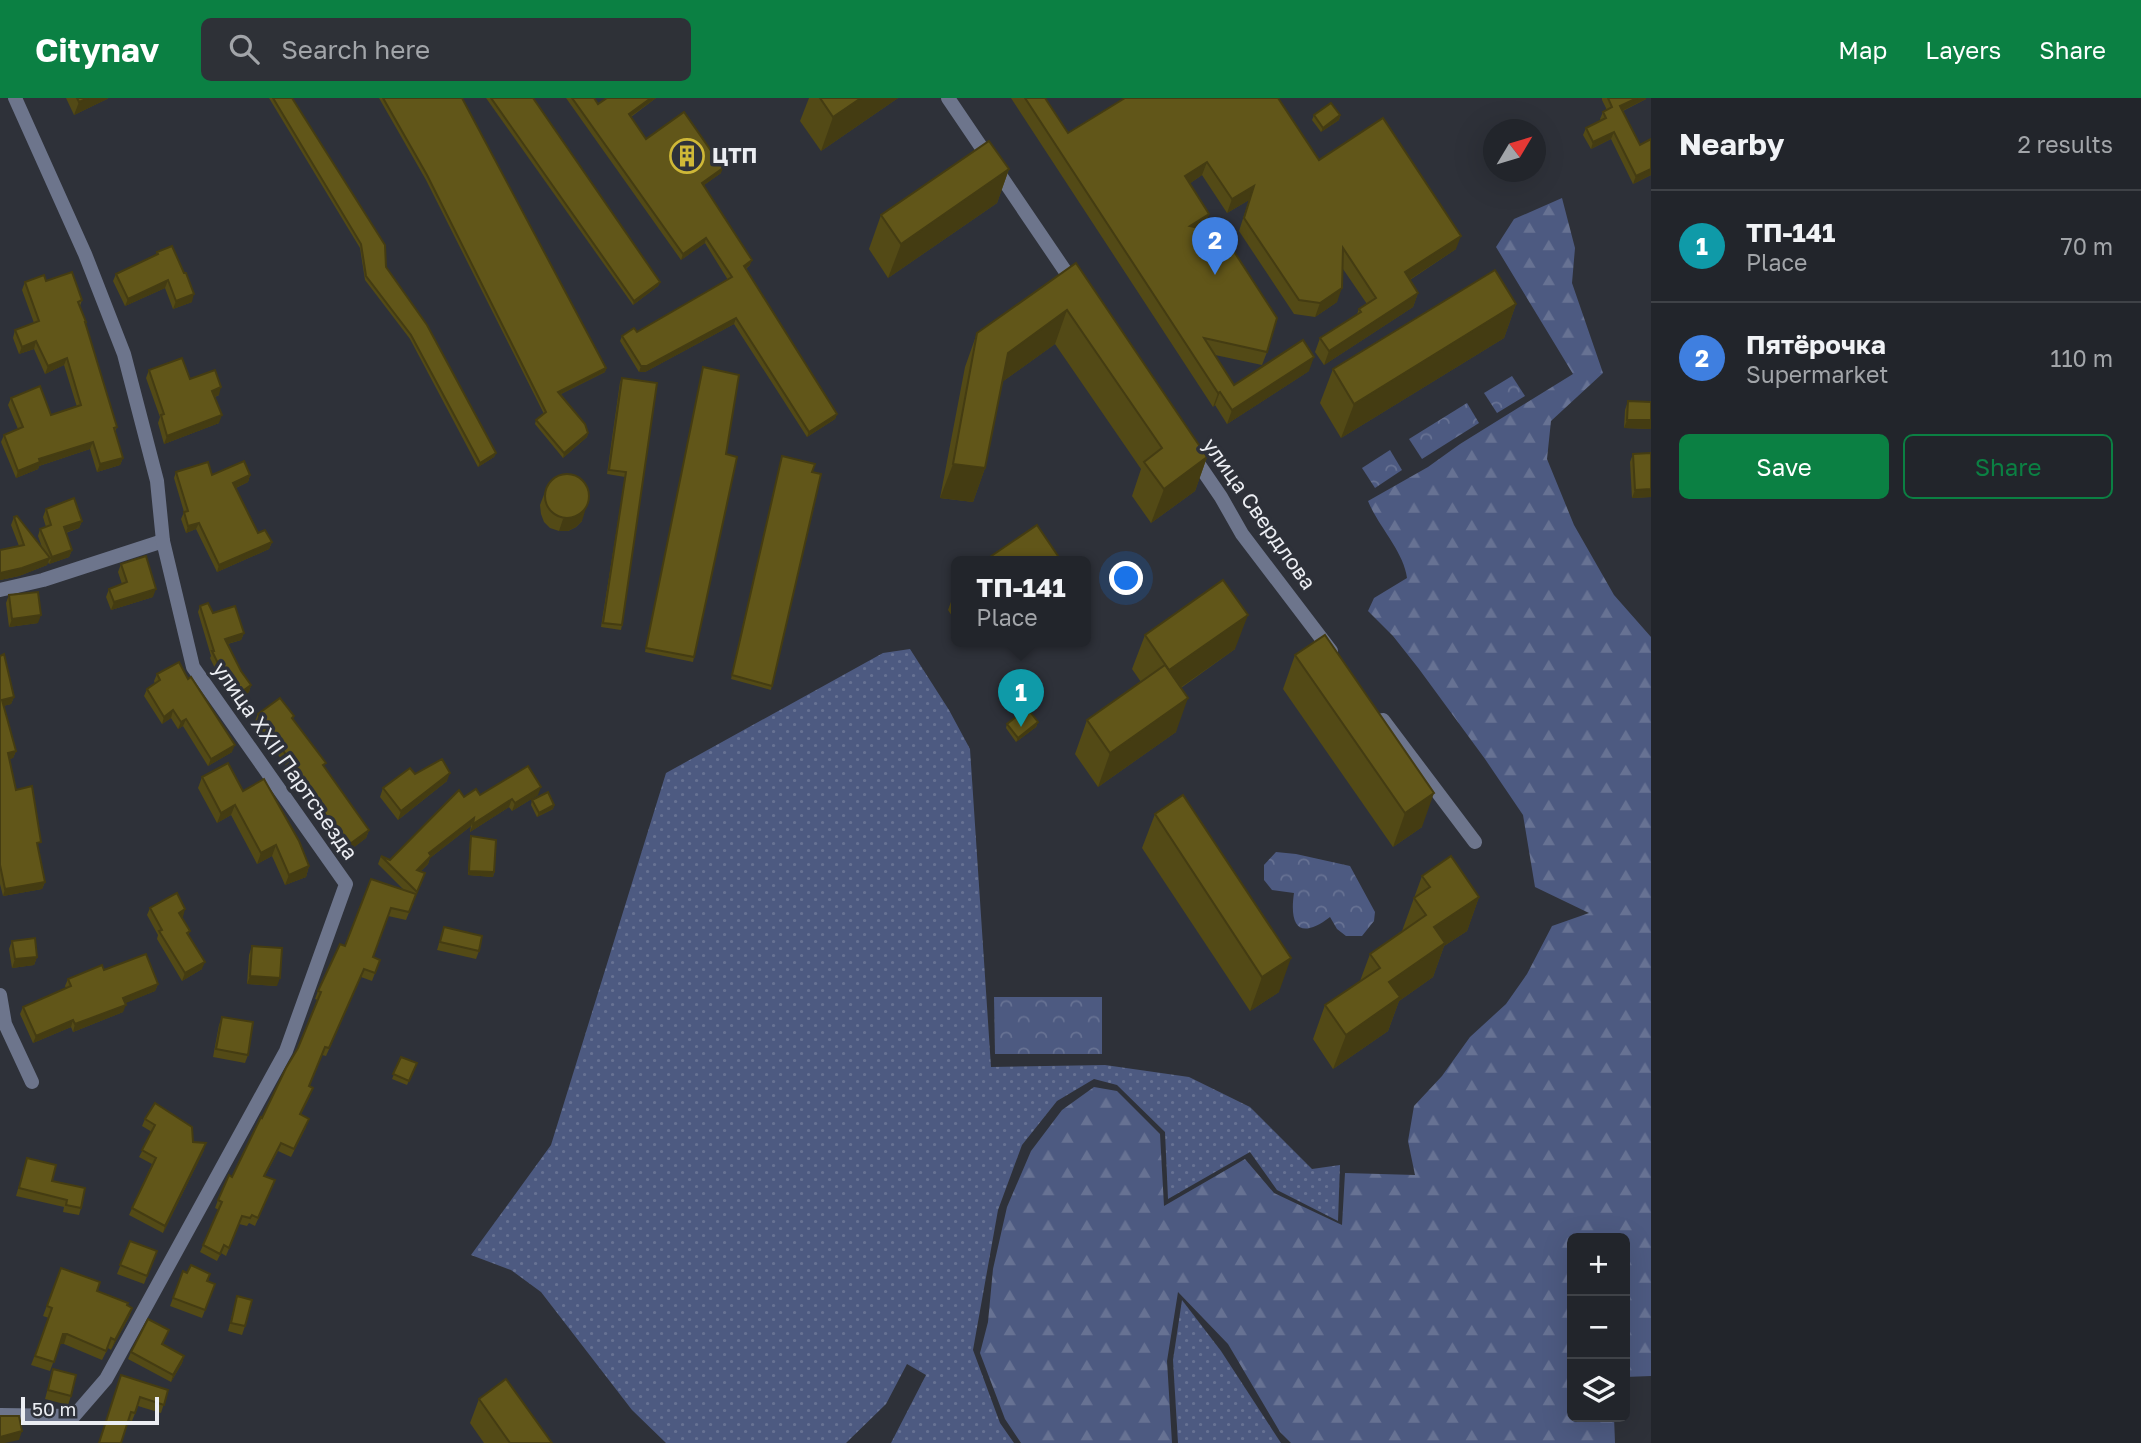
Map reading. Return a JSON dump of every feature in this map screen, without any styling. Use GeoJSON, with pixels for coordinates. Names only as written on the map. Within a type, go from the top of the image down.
{"type":"FeatureCollection","features":[{"type":"Feature","properties":{"kind":"street","name":"улица XXII Партсъезда"},"geometry":{"type":"LineString","coordinates":[[0,1415],[74,1416],[107,1379],[286,1051],[346,884],[193,667],[163,541],[157,481],[124,354],[85,254],[15,98]]}},
{"type":"Feature","properties":{"kind":"street"},"geometry":{"type":"LineString","coordinates":[[948,98],[1083,296]]}},
{"type":"Feature","properties":{"kind":"street","name":"улица Свердлова"},"geometry":{"type":"LineString","coordinates":[[1184,442],[1242,534],[1343,667]]}},
{"type":"Feature","properties":{"kind":"street"},"geometry":{"type":"LineString","coordinates":[[0,590],[43,580],[163,541]]}},
{"type":"Feature","properties":{"kind":"street"},"geometry":{"type":"LineString","coordinates":[[1376,711],[1475,842]]}},
{"type":"Feature","properties":{"kind":"street"},"geometry":{"type":"LineString","coordinates":[[0,995],[5,1024],[32,1082]]}},
{"type":"Feature","properties":{"kind":"green space"},"geometry":{"type":"Polygon","coordinates":[[[1562,198],[1575,248],[1572,283],[1603,373],[1551,421],[1547,459],[1574,525],[1614,595],[1651,637],[1651,1376],[1630,1377],[1630,1233],[1567,1233],[1567,1422],[1614,1422],[1615,1443],[1291,1443],[1280,1432],[1228,1344],[1178,1292],[1167,1361],[1172,1443],[1021,1443],[1005,1419],[980,1353],[988,1322],[993,1269],[1007,1207],[1031,1151],[1062,1110],[1094,1087],[1117,1091],[1160,1134],[1164,1206],[1245,1159],[1274,1193],[1342,1225],[1345,1173],[1415,1175],[1408,1141],[1414,1106],[1442,1076],[1470,1037],[1506,1004],[1527,974],[1552,926],[1589,913],[1535,887],[1523,815],[1419,669],[1393,636],[1368,611],[1374,598],[1407,578],[1396,549],[1368,501],[1428,467],[1573,374],[1496,247],[1514,219],[1562,198]]]}},
{"type":"Feature","properties":{"kind":"green space"},"geometry":{"type":"Polygon","coordinates":[[[1512,376],[1525,396],[1497,413],[1484,393],[1512,376]]]}},
{"type":"Feature","properties":{"kind":"green space"},"geometry":{"type":"Polygon","coordinates":[[[1467,403],[1479,423],[1422,459],[1409,439],[1467,403]]]}},
{"type":"Feature","properties":{"kind":"green space"},"geometry":{"type":"Polygon","coordinates":[[[1390,450],[1402,470],[1375,488],[1362,468],[1390,450]]]}},
{"type":"Feature","properties":{"kind":"green space"},"geometry":{"type":"Polygon","coordinates":[[[910,649],[970,749],[991,1067],[1105,1065],[1189,1077],[1250,1107],[1312,1169],[1340,1165],[1338,1221],[1277,1190],[1250,1152],[1168,1199],[1165,1132],[1117,1085],[1094,1079],[1057,1101],[1022,1145],[998,1210],[973,1350],[1000,1423],[1014,1443],[891,1443],[926,1375],[907,1364],[886,1404],[846,1443],[666,1443],[632,1410],[541,1292],[511,1270],[471,1255],[551,1145],[666,773],[883,653],[910,649]]]}},
{"type":"Feature","properties":{"kind":"green space"},"geometry":{"type":"Polygon","coordinates":[[[1276,852],[1350,866],[1375,912],[1374,921],[1362,936],[1346,936],[1337,929],[1330,917],[1311,928],[1299,926],[1293,914],[1294,893],[1272,890],[1264,880],[1264,865],[1276,852]]]}},
{"type":"Feature","properties":{"kind":"green space"},"geometry":{"type":"Polygon","coordinates":[[[994,997],[1102,997],[1102,1054],[995,1054],[994,997]]]}},
{"type":"Feature","properties":{"kind":"green space"},"geometry":{"type":"Polygon","coordinates":[[[1182,1300],[1221,1351],[1281,1443],[1178,1443],[1173,1360],[1182,1300]]]}},
{"type":"Feature","properties":{"kind":"building"},"geometry":{"type":"Polygon","coordinates":[[[273,98],[292,98],[385,245],[386,267],[427,325],[496,453],[480,463],[411,335],[366,276],[361,244],[273,98]]]}},
{"type":"Feature","properties":{"kind":"building"},"geometry":{"type":"Polygon","coordinates":[[[383,98],[462,98],[606,368],[558,392],[585,424],[588,433],[564,453],[536,420],[546,412],[427,175],[383,98]]]}},
{"type":"Feature","properties":{"kind":"building"},"geometry":{"type":"Polygon","coordinates":[[[491,98],[533,98],[660,282],[634,301],[491,98]]]}},
{"type":"Feature","properties":{"kind":"building"},"geometry":{"type":"Polygon","coordinates":[[[572,98],[594,98],[598,104],[607,98],[651,98],[629,114],[646,139],[684,112],[723,168],[702,183],[752,260],[744,266],[837,414],[809,432],[736,318],[647,366],[641,366],[622,336],[634,328],[637,332],[732,277],[706,238],[683,254],[572,98]]]}},
{"type":"Feature","properties":{"kind":"building"},"geometry":{"type":"Polygon","coordinates":[[[820,98],[861,98],[833,117],[820,98]]]}},
{"type":"Feature","properties":{"kind":"building"},"geometry":{"type":"Polygon","coordinates":[[[1025,98],[1045,98],[1068,133],[1125,98],[1278,98],[1319,160],[1383,118],[1461,236],[1405,272],[1418,293],[1329,351],[1320,338],[1361,312],[1359,309],[1376,298],[1343,248],[1342,288],[1320,303],[1299,300],[1244,218],[1254,186],[1232,199],[1207,162],[1185,176],[1209,214],[1190,226],[1222,233],[1277,318],[1267,352],[1204,338],[1234,385],[1303,340],[1314,357],[1232,410],[1220,392],[1218,393],[1025,98]]]}},
{"type":"Feature","properties":{"kind":"building"},"geometry":{"type":"Polygon","coordinates":[[[1608,98],[1637,98],[1620,106],[1640,145],[1651,139],[1651,169],[1636,176],[1614,132],[1593,142],[1586,128],[1606,118],[1603,112],[1612,107],[1608,98]]]}},
{"type":"Feature","properties":{"kind":"building"},"geometry":{"type":"Polygon","coordinates":[[[1331,103],[1340,115],[1323,128],[1314,115],[1331,103]]]}},
{"type":"Feature","properties":{"kind":"building"},"geometry":{"type":"Polygon","coordinates":[[[989,141],[1009,169],[901,244],[881,215],[989,141]]]}},
{"type":"Feature","properties":{"kind":"building"},"geometry":{"type":"Polygon","coordinates":[[[172,246],[194,294],[176,301],[168,280],[128,299],[116,274],[172,246]]]}},
{"type":"Feature","properties":{"kind":"building"},"geometry":{"type":"Polygon","coordinates":[[[1076,263],[1207,457],[1164,489],[1144,462],[1162,448],[1067,310],[1008,353],[985,468],[953,464],[977,333],[1076,263]]]}},
{"type":"Feature","properties":{"kind":"building"},"geometry":{"type":"Polygon","coordinates":[[[1495,270],[1516,304],[1354,404],[1333,369],[1495,270]]]}},
{"type":"Feature","properties":{"kind":"building"},"geometry":{"type":"Polygon","coordinates":[[[72,272],[82,300],[78,302],[117,427],[114,428],[123,458],[100,464],[93,442],[39,459],[40,462],[18,471],[4,435],[23,427],[11,398],[40,386],[51,415],[81,405],[67,358],[48,366],[36,341],[22,347],[15,330],[39,321],[25,282],[44,275],[46,281],[72,272]]]}},
{"type":"Feature","properties":{"kind":"building"},"geometry":{"type":"Polygon","coordinates":[[[182,358],[190,379],[215,370],[221,387],[212,391],[222,415],[167,436],[161,415],[164,414],[149,370],[182,358]]]}},
{"type":"Feature","properties":{"kind":"building"},"geometry":{"type":"Polygon","coordinates":[[[703,367],[739,375],[726,454],[737,457],[694,657],[646,648],[703,367]]]}},
{"type":"Feature","properties":{"kind":"building"},"geometry":{"type":"Polygon","coordinates":[[[622,378],[657,383],[622,625],[603,623],[626,472],[609,470],[622,378]]]}},
{"type":"Feature","properties":{"kind":"building"},"geometry":{"type":"Polygon","coordinates":[[[1628,401],[1651,402],[1651,420],[1627,420],[1628,401]]]}},
{"type":"Feature","properties":{"kind":"building"},"geometry":{"type":"Polygon","coordinates":[[[1651,453],[1651,489],[1635,490],[1633,454],[1651,453]]]}},
{"type":"Feature","properties":{"kind":"building"},"geometry":{"type":"Polygon","coordinates":[[[782,456],[815,464],[812,472],[821,474],[772,686],[732,675],[782,456]]]}},
{"type":"Feature","properties":{"kind":"building"},"geometry":{"type":"Polygon","coordinates":[[[244,461],[250,475],[233,483],[258,533],[265,530],[272,542],[219,565],[199,523],[188,526],[184,512],[188,511],[176,472],[208,462],[212,475],[244,461]]]}},
{"type":"Feature","properties":{"kind":"building"},"geometry":{"type":"Polygon","coordinates":[[[567,474],[576,475],[583,480],[588,487],[588,505],[583,512],[576,517],[567,518],[558,517],[551,512],[546,505],[545,496],[546,487],[551,480],[558,475],[567,474]]]}},
{"type":"Feature","properties":{"kind":"building"},"geometry":{"type":"Polygon","coordinates":[[[74,498],[82,521],[64,527],[72,550],[52,557],[40,529],[51,525],[46,509],[74,498]]]}},
{"type":"Feature","properties":{"kind":"building"},"geometry":{"type":"Polygon","coordinates":[[[17,516],[50,558],[0,573],[0,550],[24,545],[14,517],[17,516]]]}},
{"type":"Feature","properties":{"kind":"building"},"geometry":{"type":"Polygon","coordinates":[[[1037,525],[1058,556],[991,556],[1037,525]]]}},
{"type":"Feature","properties":{"kind":"building"},"geometry":{"type":"Polygon","coordinates":[[[146,556],[156,589],[114,602],[109,589],[127,582],[121,564],[146,556]]]}},
{"type":"Feature","properties":{"kind":"building"},"geometry":{"type":"Polygon","coordinates":[[[1223,580],[1248,615],[1169,670],[1145,635],[1223,580]]]}},
{"type":"Feature","properties":{"kind":"building"},"geometry":{"type":"Polygon","coordinates":[[[38,592],[41,615],[12,619],[9,595],[38,592]]]}},
{"type":"Feature","properties":{"kind":"building"},"geometry":{"type":"Polygon","coordinates":[[[208,603],[213,613],[235,606],[244,633],[225,639],[251,685],[237,695],[212,651],[200,606],[208,603]]]}},
{"type":"Feature","properties":{"kind":"building"},"geometry":{"type":"Polygon","coordinates":[[[1325,635],[1434,793],[1405,813],[1295,655],[1325,635]]]}},
{"type":"Feature","properties":{"kind":"building"},"geometry":{"type":"Polygon","coordinates":[[[4,654],[14,697],[2,700],[16,751],[8,753],[16,790],[32,786],[41,842],[37,843],[45,882],[5,889],[0,865],[0,656],[4,654]]]}},
{"type":"Feature","properties":{"kind":"building"},"geometry":{"type":"Polygon","coordinates":[[[179,662],[235,745],[211,759],[186,719],[181,722],[173,710],[164,717],[147,689],[160,680],[157,674],[179,662]]]}},
{"type":"Feature","properties":{"kind":"building"},"geometry":{"type":"Polygon","coordinates":[[[1165,665],[1188,698],[1110,753],[1087,720],[1165,665]]]}},
{"type":"Feature","properties":{"kind":"building"},"geometry":{"type":"Polygon","coordinates":[[[280,698],[369,830],[343,849],[329,831],[334,827],[307,788],[305,789],[297,777],[300,775],[258,714],[280,698]]]}},
{"type":"Feature","properties":{"kind":"building"},"geometry":{"type":"Polygon","coordinates":[[[1027,708],[1038,722],[1018,738],[1007,724],[1027,708]]]}},
{"type":"Feature","properties":{"kind":"building"},"geometry":{"type":"Polygon","coordinates":[[[442,759],[450,773],[401,811],[383,788],[410,768],[415,774],[442,759]]]}},
{"type":"Feature","properties":{"kind":"building"},"geometry":{"type":"Polygon","coordinates":[[[228,763],[243,791],[264,779],[299,841],[309,866],[289,875],[276,845],[261,853],[235,805],[221,813],[202,777],[228,763]]]}},
{"type":"Feature","properties":{"kind":"building"},"geometry":{"type":"Polygon","coordinates":[[[528,766],[541,787],[515,803],[512,799],[473,824],[474,818],[429,853],[431,856],[417,870],[425,873],[417,892],[381,856],[390,860],[459,790],[464,797],[476,789],[480,795],[528,766]]]}},
{"type":"Feature","properties":{"kind":"building"},"geometry":{"type":"Polygon","coordinates":[[[548,792],[554,805],[539,813],[532,800],[548,792]]]}},
{"type":"Feature","properties":{"kind":"building"},"geometry":{"type":"Polygon","coordinates":[[[1183,795],[1291,958],[1262,977],[1155,814],[1183,795]]]}},
{"type":"Feature","properties":{"kind":"building"},"geometry":{"type":"Polygon","coordinates":[[[471,836],[496,840],[494,872],[469,871],[471,836]]]}},
{"type":"Feature","properties":{"kind":"building"},"geometry":{"type":"Polygon","coordinates":[[[1451,856],[1479,897],[1434,927],[1445,943],[1389,982],[1400,997],[1346,1035],[1325,1005],[1380,968],[1370,954],[1426,915],[1414,898],[1430,887],[1422,876],[1451,856]]]}},
{"type":"Feature","properties":{"kind":"building"},"geometry":{"type":"Polygon","coordinates":[[[371,879],[416,894],[409,912],[391,908],[373,957],[380,960],[375,973],[364,969],[329,1048],[325,1047],[309,1086],[313,1088],[300,1114],[309,1119],[294,1149],[281,1143],[264,1176],[275,1180],[258,1218],[252,1215],[250,1218],[242,1216],[229,1248],[224,1245],[220,1254],[203,1245],[222,1202],[218,1200],[298,1048],[321,992],[318,991],[340,944],[345,946],[371,879]]]}},
{"type":"Feature","properties":{"kind":"building"},"geometry":{"type":"Polygon","coordinates":[[[177,893],[185,909],[179,913],[190,931],[187,933],[205,962],[185,973],[159,931],[162,930],[150,908],[177,893]]]}},
{"type":"Feature","properties":{"kind":"building"},"geometry":{"type":"Polygon","coordinates":[[[444,927],[482,936],[479,951],[440,942],[444,927]]]}},
{"type":"Feature","properties":{"kind":"building"},"geometry":{"type":"Polygon","coordinates":[[[35,938],[37,957],[15,959],[12,941],[35,938]]]}},
{"type":"Feature","properties":{"kind":"building"},"geometry":{"type":"Polygon","coordinates":[[[252,946],[282,948],[280,978],[250,976],[252,946]]]}},
{"type":"Feature","properties":{"kind":"building"},"geometry":{"type":"Polygon","coordinates":[[[146,954],[158,984],[123,998],[126,1005],[75,1024],[73,1020],[36,1036],[23,1007],[71,986],[68,979],[102,965],[104,970],[146,954]]]}},
{"type":"Feature","properties":{"kind":"building"},"geometry":{"type":"Polygon","coordinates":[[[222,1017],[253,1022],[248,1055],[216,1049],[222,1017]]]}},
{"type":"Feature","properties":{"kind":"building"},"geometry":{"type":"Polygon","coordinates":[[[401,1057],[417,1063],[409,1081],[393,1074],[401,1057]]]}},
{"type":"Feature","properties":{"kind":"building"},"geometry":{"type":"Polygon","coordinates":[[[155,1103],[192,1127],[193,1142],[206,1143],[165,1226],[132,1208],[156,1158],[142,1150],[155,1125],[145,1119],[155,1103]]]}},
{"type":"Feature","properties":{"kind":"building"},"geometry":{"type":"Polygon","coordinates":[[[27,1158],[56,1165],[52,1181],[85,1188],[81,1208],[66,1205],[67,1200],[19,1188],[27,1158]]]}},
{"type":"Feature","properties":{"kind":"building"},"geometry":{"type":"Polygon","coordinates":[[[130,1241],[157,1251],[147,1276],[120,1265],[130,1241]]]}},
{"type":"Feature","properties":{"kind":"building"},"geometry":{"type":"Polygon","coordinates":[[[191,1265],[210,1274],[207,1281],[215,1284],[205,1310],[173,1298],[183,1271],[187,1273],[191,1265]]]}},
{"type":"Feature","properties":{"kind":"building"},"geometry":{"type":"Polygon","coordinates":[[[61,1268],[100,1282],[97,1291],[128,1303],[132,1308],[115,1340],[111,1338],[106,1351],[63,1334],[54,1362],[35,1356],[52,1308],[47,1306],[61,1268]]]}},
{"type":"Feature","properties":{"kind":"building"},"geometry":{"type":"Polygon","coordinates":[[[237,1296],[252,1300],[245,1326],[231,1323],[237,1296]]]}},
{"type":"Feature","properties":{"kind":"building"},"geometry":{"type":"Polygon","coordinates":[[[148,1319],[169,1330],[162,1344],[184,1356],[173,1375],[131,1352],[148,1319]]]}},
{"type":"Feature","properties":{"kind":"building"},"geometry":{"type":"Polygon","coordinates":[[[53,1369],[76,1375],[71,1396],[48,1390],[53,1369]]]}},
{"type":"Feature","properties":{"kind":"building"},"geometry":{"type":"Polygon","coordinates":[[[121,1375],[168,1390],[164,1405],[140,1397],[135,1413],[131,1412],[121,1443],[99,1443],[121,1375]]]}},
{"type":"Feature","properties":{"kind":"building"},"geometry":{"type":"Polygon","coordinates":[[[506,1379],[552,1443],[510,1443],[479,1399],[506,1379]]]}},
{"type":"Feature","properties":{"kind":"building"},"geometry":{"type":"Polygon","coordinates":[[[0,1416],[19,1416],[22,1431],[0,1437],[0,1416]]]}},
{"type":"Feature","properties":{"kind":"place","name":"ЦТП"},"geometry":{"type":"Point","coordinates":[687,156]}},
{"type":"Feature","properties":{"kind":"place","name":"Пятёрочка"},"geometry":{"type":"Point","coordinates":[1215,275]}},
{"type":"Feature","properties":{"kind":"place","name":"ТП-141"},"geometry":{"type":"Point","coordinates":[1021,727]}}]}
